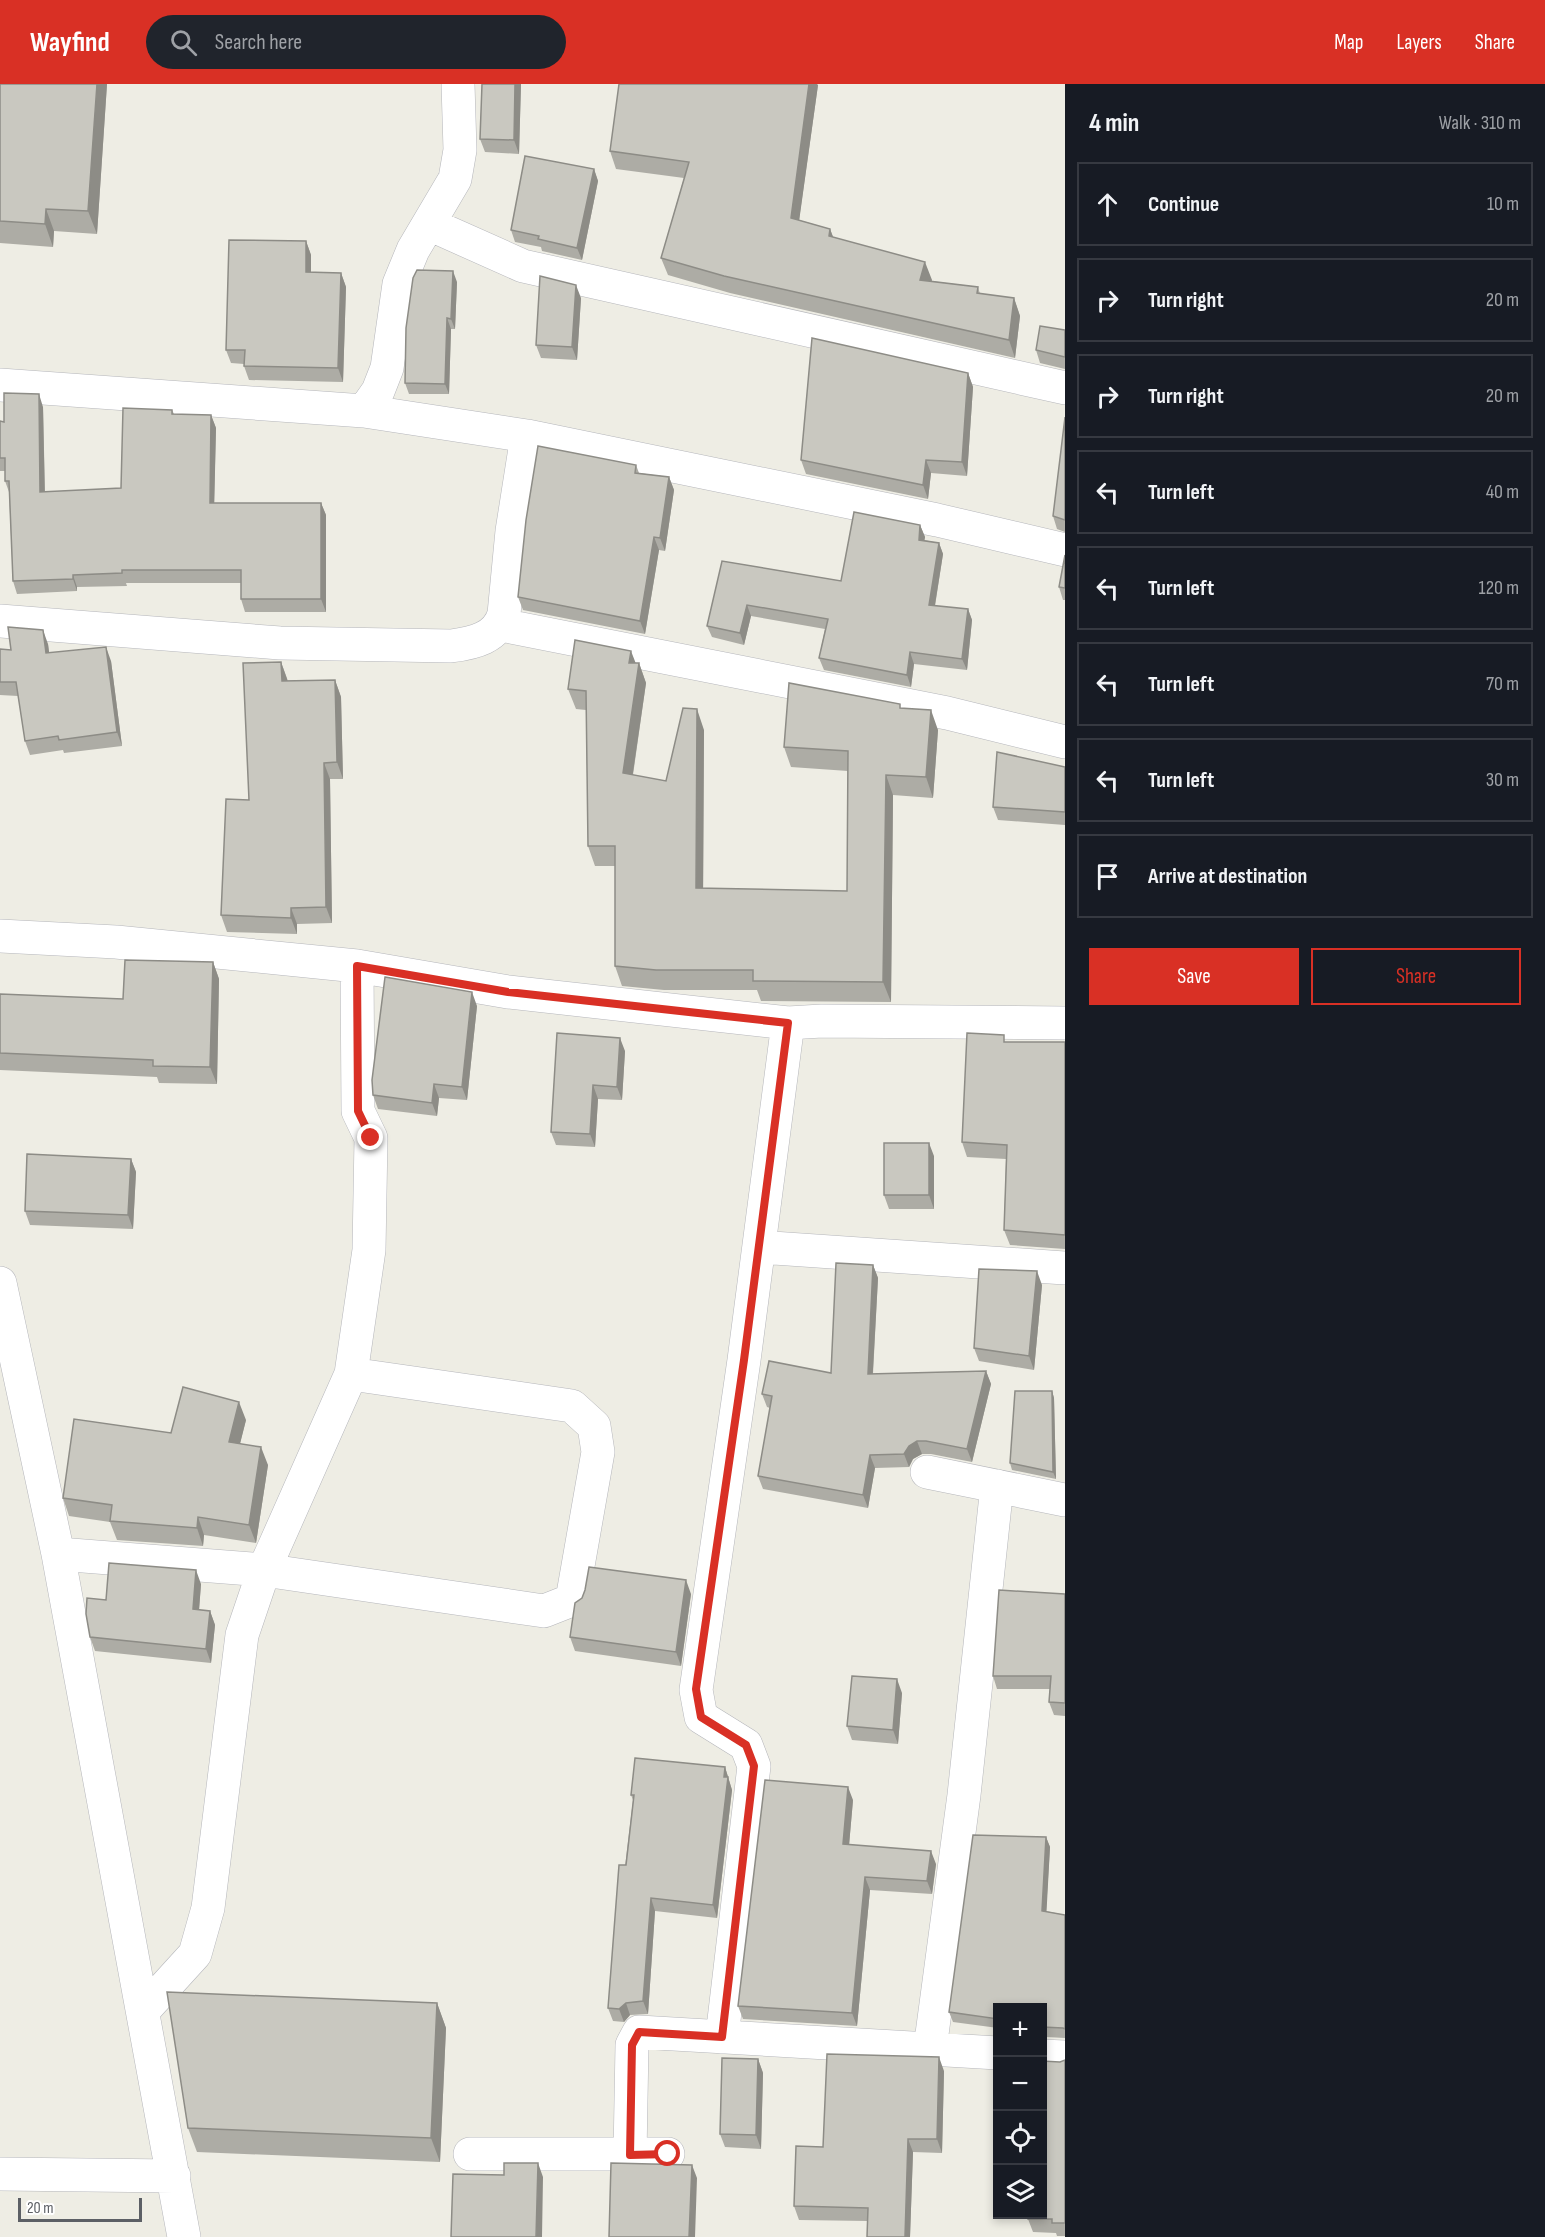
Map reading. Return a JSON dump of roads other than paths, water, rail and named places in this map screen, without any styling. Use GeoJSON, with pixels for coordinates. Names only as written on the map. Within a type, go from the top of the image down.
{"type":"FeatureCollection","features":[{"type":"Feature","properties":{"kind":"street"},"geometry":{"type":"LineString","coordinates":[[364,411],[378,391],[387,368],[399,284],[413,250],[455,179],[460,150],[458,84]]}},
{"type":"Feature","properties":{"kind":"street"},"geometry":{"type":"LineString","coordinates":[[429,224],[523,266],[1065,388]]}},
{"type":"Feature","properties":{"kind":"street"},"geometry":{"type":"LineString","coordinates":[[0,385],[364,411],[527,436],[936,520],[1065,550]]}},
{"type":"Feature","properties":{"kind":"street"},"geometry":{"type":"LineString","coordinates":[[0,621],[280,643],[451,646],[474,643],[501,625],[504,614],[512,531],[527,436]]}},
{"type":"Feature","properties":{"kind":"street"},"geometry":{"type":"LineString","coordinates":[[501,625],[947,713],[1065,742]]}},
{"type":"Feature","properties":{"kind":"street"},"geometry":{"type":"LineString","coordinates":[[0,936],[116,942],[357,966],[508,992],[788,1023],[834,1021],[1065,1023]]}},
{"type":"Feature","properties":{"kind":"street"},"geometry":{"type":"LineString","coordinates":[[144,2010],[195,1954],[208,1908],[242,1635],[264,1570],[351,1374],[369,1250],[371,1138],[358,1111],[357,966]]}},
{"type":"Feature","properties":{"kind":"street"},"geometry":{"type":"LineString","coordinates":[[722,2037],[754,1766],[746,1745],[701,1717],[696,1689],[759,1247],[788,1023]]}},
{"type":"Feature","properties":{"kind":"street"},"geometry":{"type":"LineString","coordinates":[[759,1247],[1065,1268]]}},
{"type":"Feature","properties":{"kind":"street"},"geometry":{"type":"LineString","coordinates":[[0,1283],[58,1554],[144,2010],[184,2237]]}},
{"type":"Feature","properties":{"kind":"street"},"geometry":{"type":"LineString","coordinates":[[58,1554],[264,1570],[544,1611],[572,1600],[598,1452],[594,1426],[572,1406],[351,1374]]}},
{"type":"Feature","properties":{"kind":"street"},"geometry":{"type":"LineString","coordinates":[[927,1472],[1065,1500]]}},
{"type":"Feature","properties":{"kind":"street"},"geometry":{"type":"LineString","coordinates":[[930,2049],[964,1795],[996,1486]]}},
{"type":"Feature","properties":{"kind":"street"},"geometry":{"type":"LineString","coordinates":[[630,2155],[632,2045],[639,2032],[993,2053]]}},
{"type":"Feature","properties":{"kind":"street"},"geometry":{"type":"LineString","coordinates":[[1047,2056],[1065,2057]]}},
{"type":"Feature","properties":{"kind":"street"},"geometry":{"type":"LineString","coordinates":[[470,2154],[668,2154]]}},
{"type":"Feature","properties":{"kind":"street"},"geometry":{"type":"LineString","coordinates":[[0,2174],[174,2176]]}}]}
